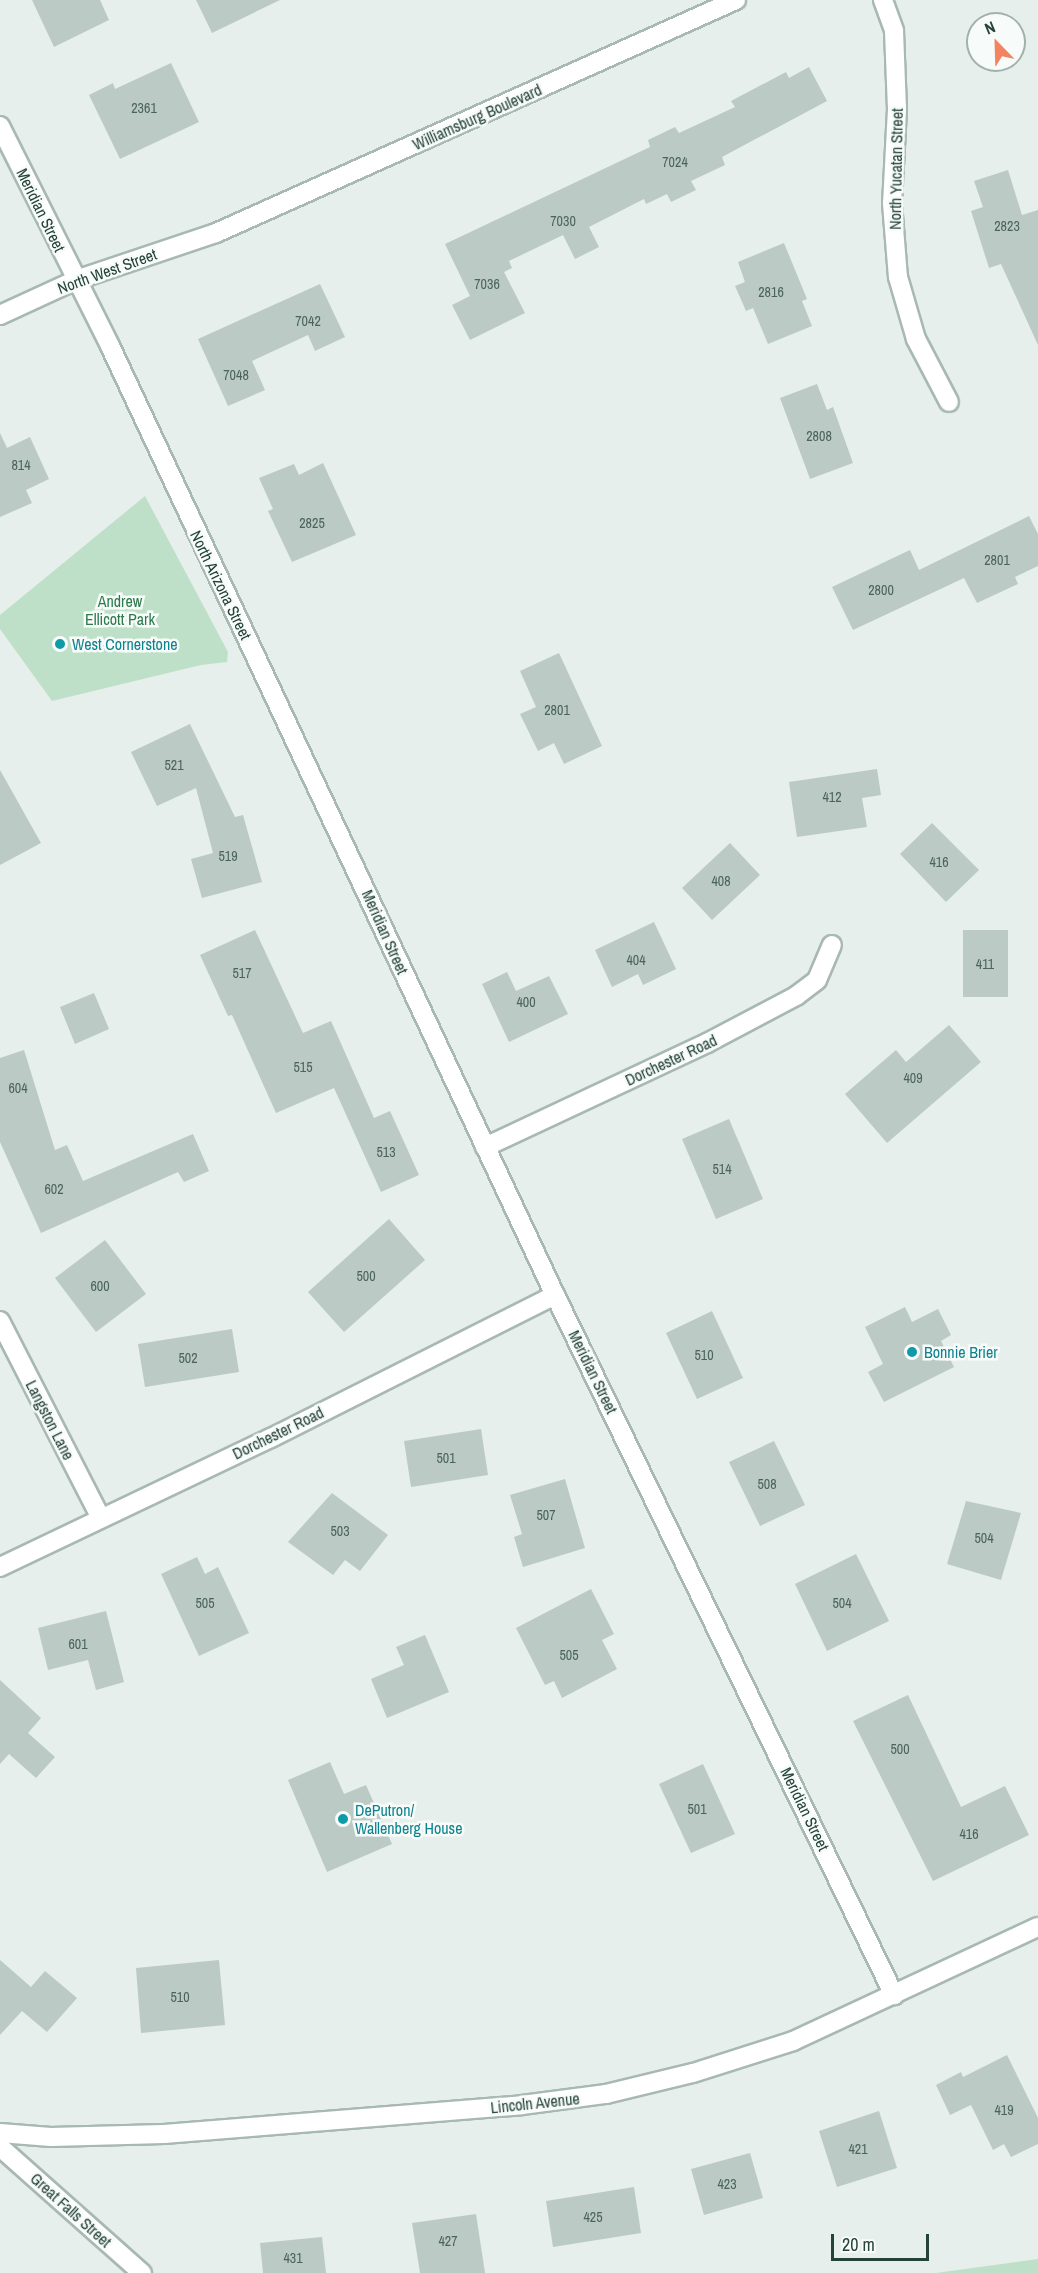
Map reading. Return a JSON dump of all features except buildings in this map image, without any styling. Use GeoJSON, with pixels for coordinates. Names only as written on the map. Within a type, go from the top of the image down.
{"type":"FeatureCollection","features":[{"type":"Feature","properties":{"kind":"street","name":"Williamsburg Boulevard"},"geometry":{"type":"LineString","coordinates":[[216,233],[736,0]]}},
{"type":"Feature","properties":{"kind":"street","name":"North Yucatan Street"},"geometry":{"type":"LineString","coordinates":[[883,0],[894,31],[897,109],[892,203],[898,277],[916,339],[949,402]]}},
{"type":"Feature","properties":{"kind":"street","name":"Meridian Street"},"geometry":{"type":"LineString","coordinates":[[0,126],[145,424]]}},
{"type":"Feature","properties":{"kind":"street","name":"North West Street"},"geometry":{"type":"LineString","coordinates":[[0,315],[76,280],[216,233]]}},
{"type":"Feature","properties":{"kind":"street","name":"North Arizona Street"},"geometry":{"type":"LineString","coordinates":[[145,424],[297,747]]}},
{"type":"Feature","properties":{"kind":"street","name":"Meridian Street"},"geometry":{"type":"LineString","coordinates":[[297,747],[555,1295],[894,1995]]}},
{"type":"Feature","properties":{"kind":"street","name":"Dorchester Road"},"geometry":{"type":"LineString","coordinates":[[485,1147],[717,1038],[796,996],[817,980],[832,945]]}},
{"type":"Feature","properties":{"kind":"street","name":"Dorchester Road"},"geometry":{"type":"LineString","coordinates":[[0,1567],[555,1295]]}},
{"type":"Feature","properties":{"kind":"street","name":"Langston Lane"},"geometry":{"type":"LineString","coordinates":[[0,1321],[101,1518]]}},
{"type":"Feature","properties":{"kind":"street","name":"Lincoln Avenue"},"geometry":{"type":"LineString","coordinates":[[0,2133],[51,2137],[164,2134],[510,2106],[606,2094],[778,2046],[894,1995],[1038,1927]]}},
{"type":"Feature","properties":{"kind":"street","name":"Great Falls Street"},"geometry":{"type":"LineString","coordinates":[[0,2147],[142,2273]]}},
{"type":"Feature","properties":{"kind":"green space","name":"Andrew Ellicott Park"},"geometry":{"type":"Polygon","coordinates":[[[145,496],[228,652],[227,662],[201,665],[52,701],[0,629],[0,615],[145,496]]]}},
{"type":"Feature","properties":{"kind":"green space"},"geometry":{"type":"Polygon","coordinates":[[[1038,2259],[1038,2273],[936,2273],[1038,2259]]]}},
{"type":"Feature","properties":{"kind":"place","name":"West Cornerstone"},"geometry":{"type":"Point","coordinates":[60,644]}},
{"type":"Feature","properties":{"kind":"place","name":"Bonnie Brier"},"geometry":{"type":"Point","coordinates":[912,1352]}},
{"type":"Feature","properties":{"kind":"place","name":"DePutron/ Wallenberg House"},"geometry":{"type":"Point","coordinates":[343,1819]}}]}
